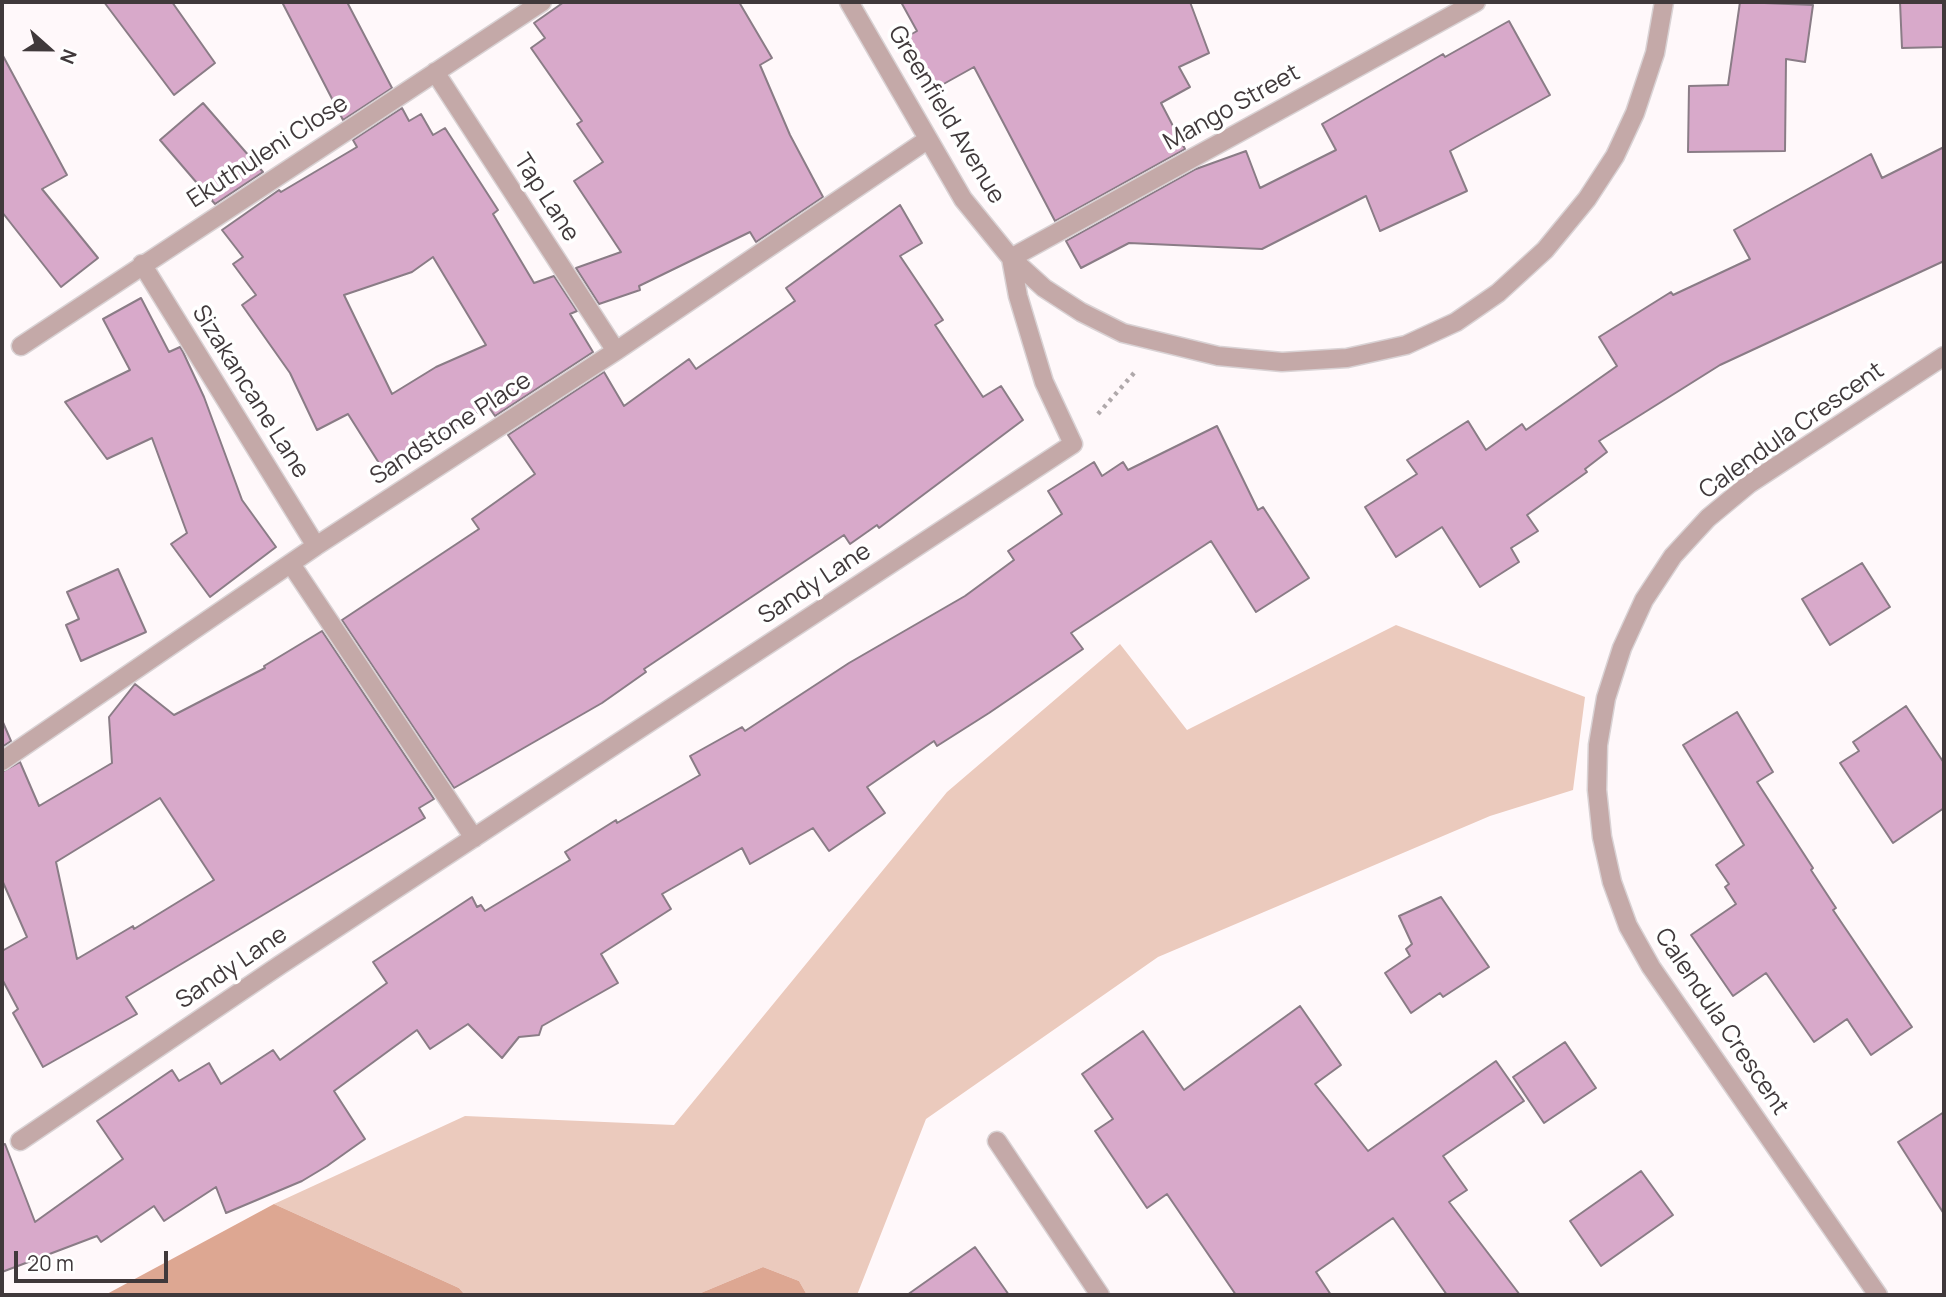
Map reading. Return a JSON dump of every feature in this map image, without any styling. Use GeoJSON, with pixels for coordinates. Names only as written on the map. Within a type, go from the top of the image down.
{"type":"FeatureCollection","features":[{"type":"Feature","properties":{"kind":"street","name":"Ekuthuleni Close"},"geometry":{"type":"LineString","coordinates":[[21,345],[542,2]]}},
{"type":"Feature","properties":{"kind":"street","name":"Greenfield Avenue"},"geometry":{"type":"LineString","coordinates":[[849,2],[963,199],[1012,258],[1044,288],[1081,312],[1124,332],[1219,356],[1282,362],[1333,359],[1406,345],[1457,322],[1498,293],[1545,250],[1587,200],[1615,156],[1634,113],[1654,53],[1664,2]]}},
{"type":"Feature","properties":{"kind":"street","name":"Mango Street"},"geometry":{"type":"LineString","coordinates":[[1012,258],[1476,2]]}},
{"type":"Feature","properties":{"kind":"street","name":"Tap Lane"},"geometry":{"type":"LineString","coordinates":[[435,72],[616,351]]}},
{"type":"Feature","properties":{"kind":"street","name":"Sandstone Place"},"geometry":{"type":"LineString","coordinates":[[2,761],[316,546],[616,351],[927,140]]}},
{"type":"Feature","properties":{"kind":"street"},"geometry":{"type":"LineString","coordinates":[[1012,258],[1018,296],[1041,371],[1073,444]]}},
{"type":"Feature","properties":{"kind":"street","name":"Sizakancane Lane"},"geometry":{"type":"LineString","coordinates":[[142,264],[316,546]]}},
{"type":"Feature","properties":{"kind":"street","name":"Calendula Crescent"},"geometry":{"type":"LineString","coordinates":[[1878,1295],[1651,967],[1628,926],[1612,882],[1602,837],[1597,790],[1598,744],[1606,698],[1622,648],[1644,600],[1673,556],[1708,518],[1749,484],[1944,356]]}},
{"type":"Feature","properties":{"kind":"street","name":"Sandy Lane"},"geometry":{"type":"LineString","coordinates":[[20,1141],[280,964],[1073,444]]}},
{"type":"Feature","properties":{"kind":"street"},"geometry":{"type":"LineString","coordinates":[[291,564],[474,838]]}},
{"type":"Feature","properties":{"kind":"street"},"geometry":{"type":"LineString","coordinates":[[997,1141],[1100,1295]]}},
{"type":"Feature","properties":{"kind":"path"},"geometry":{"type":"LineString","coordinates":[[1073,444],[1160,343]]}},
{"type":"Feature","properties":{"kind":"shaded area"},"geometry":{"type":"Polygon","coordinates":[[[1396,625],[1585,697],[1573,790],[1490,816],[1158,957],[926,1119],[857,1295],[807,1295],[799,1281],[763,1267],[696,1295],[465,1295],[459,1288],[274,1204],[465,1116],[674,1125],[947,792],[1120,644],[1187,730],[1396,625]]]}},
{"type":"Feature","properties":{"kind":"shaded area"},"geometry":{"type":"Polygon","coordinates":[[[274,1204],[459,1288],[465,1295],[105,1295],[274,1204]]]}},
{"type":"Feature","properties":{"kind":"shaded area"},"geometry":{"type":"Polygon","coordinates":[[[763,1267],[799,1281],[807,1295],[696,1295],[763,1267]]]}},
{"type":"Feature","properties":{"kind":"building"},"geometry":{"type":"Polygon","coordinates":[[[104,2],[172,2],[215,63],[174,95],[104,2]]]}},
{"type":"Feature","properties":{"kind":"building"},"geometry":{"type":"Polygon","coordinates":[[[282,2],[347,2],[392,88],[343,120],[282,2]]]}},
{"type":"Feature","properties":{"kind":"building"},"geometry":{"type":"Polygon","coordinates":[[[564,2],[739,2],[772,58],[760,65],[790,135],[823,197],[756,242],[750,232],[639,286],[640,290],[599,304],[576,268],[621,252],[574,181],[603,162],[577,124],[582,121],[531,48],[545,38],[534,23],[564,2]]]}},
{"type":"Feature","properties":{"kind":"building"},"geometry":{"type":"Polygon","coordinates":[[[901,2],[1190,2],[1209,53],[1179,67],[1190,87],[1161,103],[1185,149],[1055,221],[974,67],[931,91],[903,39],[917,31],[901,2]]]}},
{"type":"Feature","properties":{"kind":"building"},"geometry":{"type":"Polygon","coordinates":[[[1740,2],[1813,5],[1805,62],[1786,59],[1785,151],[1688,152],[1689,86],[1728,85],[1740,2]]]}},
{"type":"Feature","properties":{"kind":"building"},"geometry":{"type":"Polygon","coordinates":[[[1900,2],[1943,2],[1944,47],[1902,48],[1900,2]]]}},
{"type":"Feature","properties":{"kind":"building"},"geometry":{"type":"Polygon","coordinates":[[[1509,21],[1550,95],[1450,151],[1467,191],[1380,231],[1366,196],[1262,249],[1129,243],[1081,268],[1066,241],[1196,169],[1246,151],[1260,188],[1336,150],[1322,124],[1443,54],[1445,57],[1509,21]]]}},
{"type":"Feature","properties":{"kind":"building"},"geometry":{"type":"Polygon","coordinates":[[[2,54],[67,175],[42,189],[98,258],[61,287],[2,212],[2,54]]]}},
{"type":"Feature","properties":{"kind":"building"},"geometry":{"type":"Polygon","coordinates":[[[203,103],[263,172],[215,204],[160,140],[203,103]]]}},
{"type":"Feature","properties":{"kind":"building"},"geometry":{"type":"Polygon","coordinates":[[[402,108],[409,121],[421,114],[433,135],[445,128],[498,210],[493,214],[534,283],[554,276],[577,311],[570,314],[593,352],[495,416],[488,406],[384,471],[348,414],[317,430],[290,373],[242,305],[256,295],[233,264],[243,257],[222,230],[279,190],[281,192],[357,147],[353,140],[402,108]],[[433,257],[412,272],[344,295],[392,394],[436,367],[486,345],[433,257]]]}},
{"type":"Feature","properties":{"kind":"building"},"geometry":{"type":"Polygon","coordinates":[[[1944,147],[1944,261],[1720,365],[1599,441],[1607,452],[1585,469],[1587,472],[1527,515],[1538,531],[1511,548],[1519,562],[1480,587],[1442,527],[1396,557],[1365,507],[1417,474],[1407,460],[1468,421],[1486,450],[1522,424],[1526,430],[1617,366],[1599,337],[1671,292],[1673,295],[1750,259],[1734,230],[1871,154],[1882,178],[1944,147]]]}},
{"type":"Feature","properties":{"kind":"building"},"geometry":{"type":"Polygon","coordinates":[[[900,205],[922,243],[900,256],[943,320],[935,325],[983,397],[1001,386],[1023,420],[879,528],[877,525],[850,544],[844,535],[644,669],[646,672],[602,703],[454,788],[342,620],[479,529],[472,519],[535,474],[508,435],[604,372],[624,406],[689,359],[696,369],[795,301],[786,288],[900,205]]]}},
{"type":"Feature","properties":{"kind":"building"},"geometry":{"type":"Polygon","coordinates":[[[141,298],[169,352],[180,347],[183,352],[204,397],[242,500],[276,547],[210,597],[171,544],[187,533],[152,438],[107,459],[65,402],[130,370],[103,319],[141,298]]]}},
{"type":"Feature","properties":{"kind":"building"},"geometry":{"type":"Polygon","coordinates":[[[1217,426],[1258,510],[1263,507],[1309,578],[1256,612],[1211,541],[1071,633],[1083,649],[989,713],[937,746],[934,741],[867,787],[885,813],[829,851],[813,828],[750,864],[742,848],[662,894],[671,909],[601,954],[618,983],[542,1026],[539,1035],[519,1037],[502,1058],[468,1024],[430,1049],[417,1030],[334,1091],[365,1139],[327,1166],[302,1181],[226,1213],[216,1187],[164,1221],[154,1206],[101,1242],[97,1236],[2,1272],[2,1145],[5,1144],[35,1222],[123,1159],[97,1121],[172,1070],[179,1081],[209,1063],[221,1084],[273,1050],[280,1060],[387,983],[373,962],[472,897],[477,907],[481,905],[485,911],[570,860],[565,852],[616,820],[617,823],[700,775],[690,756],[742,727],[745,731],[849,663],[965,596],[1014,560],[1008,551],[1062,514],[1048,491],[1094,462],[1102,476],[1123,462],[1128,470],[1217,426]]]}},
{"type":"Feature","properties":{"kind":"building"},"geometry":{"type":"Polygon","coordinates":[[[1862,563],[1890,607],[1830,645],[1802,599],[1862,563]]]}},
{"type":"Feature","properties":{"kind":"building"},"geometry":{"type":"Polygon","coordinates":[[[118,569],[146,632],[81,661],[66,625],[79,619],[67,592],[118,569]]]}},
{"type":"Feature","properties":{"kind":"building"},"geometry":{"type":"Polygon","coordinates":[[[322,631],[434,799],[419,808],[425,818],[126,997],[137,1014],[43,1067],[13,1013],[18,1009],[2,979],[2,951],[27,937],[2,880],[2,772],[20,762],[39,806],[112,763],[109,717],[135,684],[174,715],[265,668],[264,666],[322,631]],[[160,798],[56,862],[77,959],[133,926],[134,929],[214,880],[160,798]]]}},
{"type":"Feature","properties":{"kind":"building"},"geometry":{"type":"Polygon","coordinates":[[[1906,706],[1944,763],[1944,808],[1893,843],[1840,763],[1859,751],[1853,742],[1906,706]]]}},
{"type":"Feature","properties":{"kind":"building"},"geometry":{"type":"Polygon","coordinates":[[[1737,712],[1773,772],[1757,782],[1813,868],[1811,870],[1836,908],[1833,910],[1912,1027],[1871,1055],[1847,1019],[1814,1042],[1766,973],[1733,996],[1691,935],[1736,904],[1725,887],[1729,884],[1716,865],[1744,845],[1683,745],[1737,712]]]}},
{"type":"Feature","properties":{"kind":"building"},"geometry":{"type":"Polygon","coordinates":[[[2,720],[11,741],[2,747],[2,720]]]}},
{"type":"Feature","properties":{"kind":"building"},"geometry":{"type":"Polygon","coordinates":[[[1441,897],[1489,967],[1443,997],[1440,993],[1411,1013],[1385,973],[1410,956],[1406,949],[1412,944],[1399,916],[1441,897]]]}},
{"type":"Feature","properties":{"kind":"building"},"geometry":{"type":"Polygon","coordinates":[[[1300,1006],[1341,1065],[1315,1084],[1368,1151],[1496,1061],[1524,1101],[1443,1156],[1467,1190],[1449,1202],[1520,1295],[1447,1295],[1393,1218],[1316,1272],[1331,1295],[1236,1295],[1167,1194],[1147,1208],[1095,1131],[1113,1119],[1082,1074],[1143,1031],[1184,1090],[1300,1006]]]}},
{"type":"Feature","properties":{"kind":"building"},"geometry":{"type":"Polygon","coordinates":[[[1565,1042],[1596,1088],[1544,1123],[1513,1077],[1565,1042]]]}},
{"type":"Feature","properties":{"kind":"building"},"geometry":{"type":"Polygon","coordinates":[[[1944,1112],[1944,1214],[1898,1142],[1944,1112]]]}},
{"type":"Feature","properties":{"kind":"building"},"geometry":{"type":"Polygon","coordinates":[[[1641,1171],[1673,1215],[1601,1266],[1570,1221],[1641,1171]]]}},
{"type":"Feature","properties":{"kind":"building"},"geometry":{"type":"Polygon","coordinates":[[[975,1247],[1009,1295],[907,1295],[975,1247]]]}}]}
